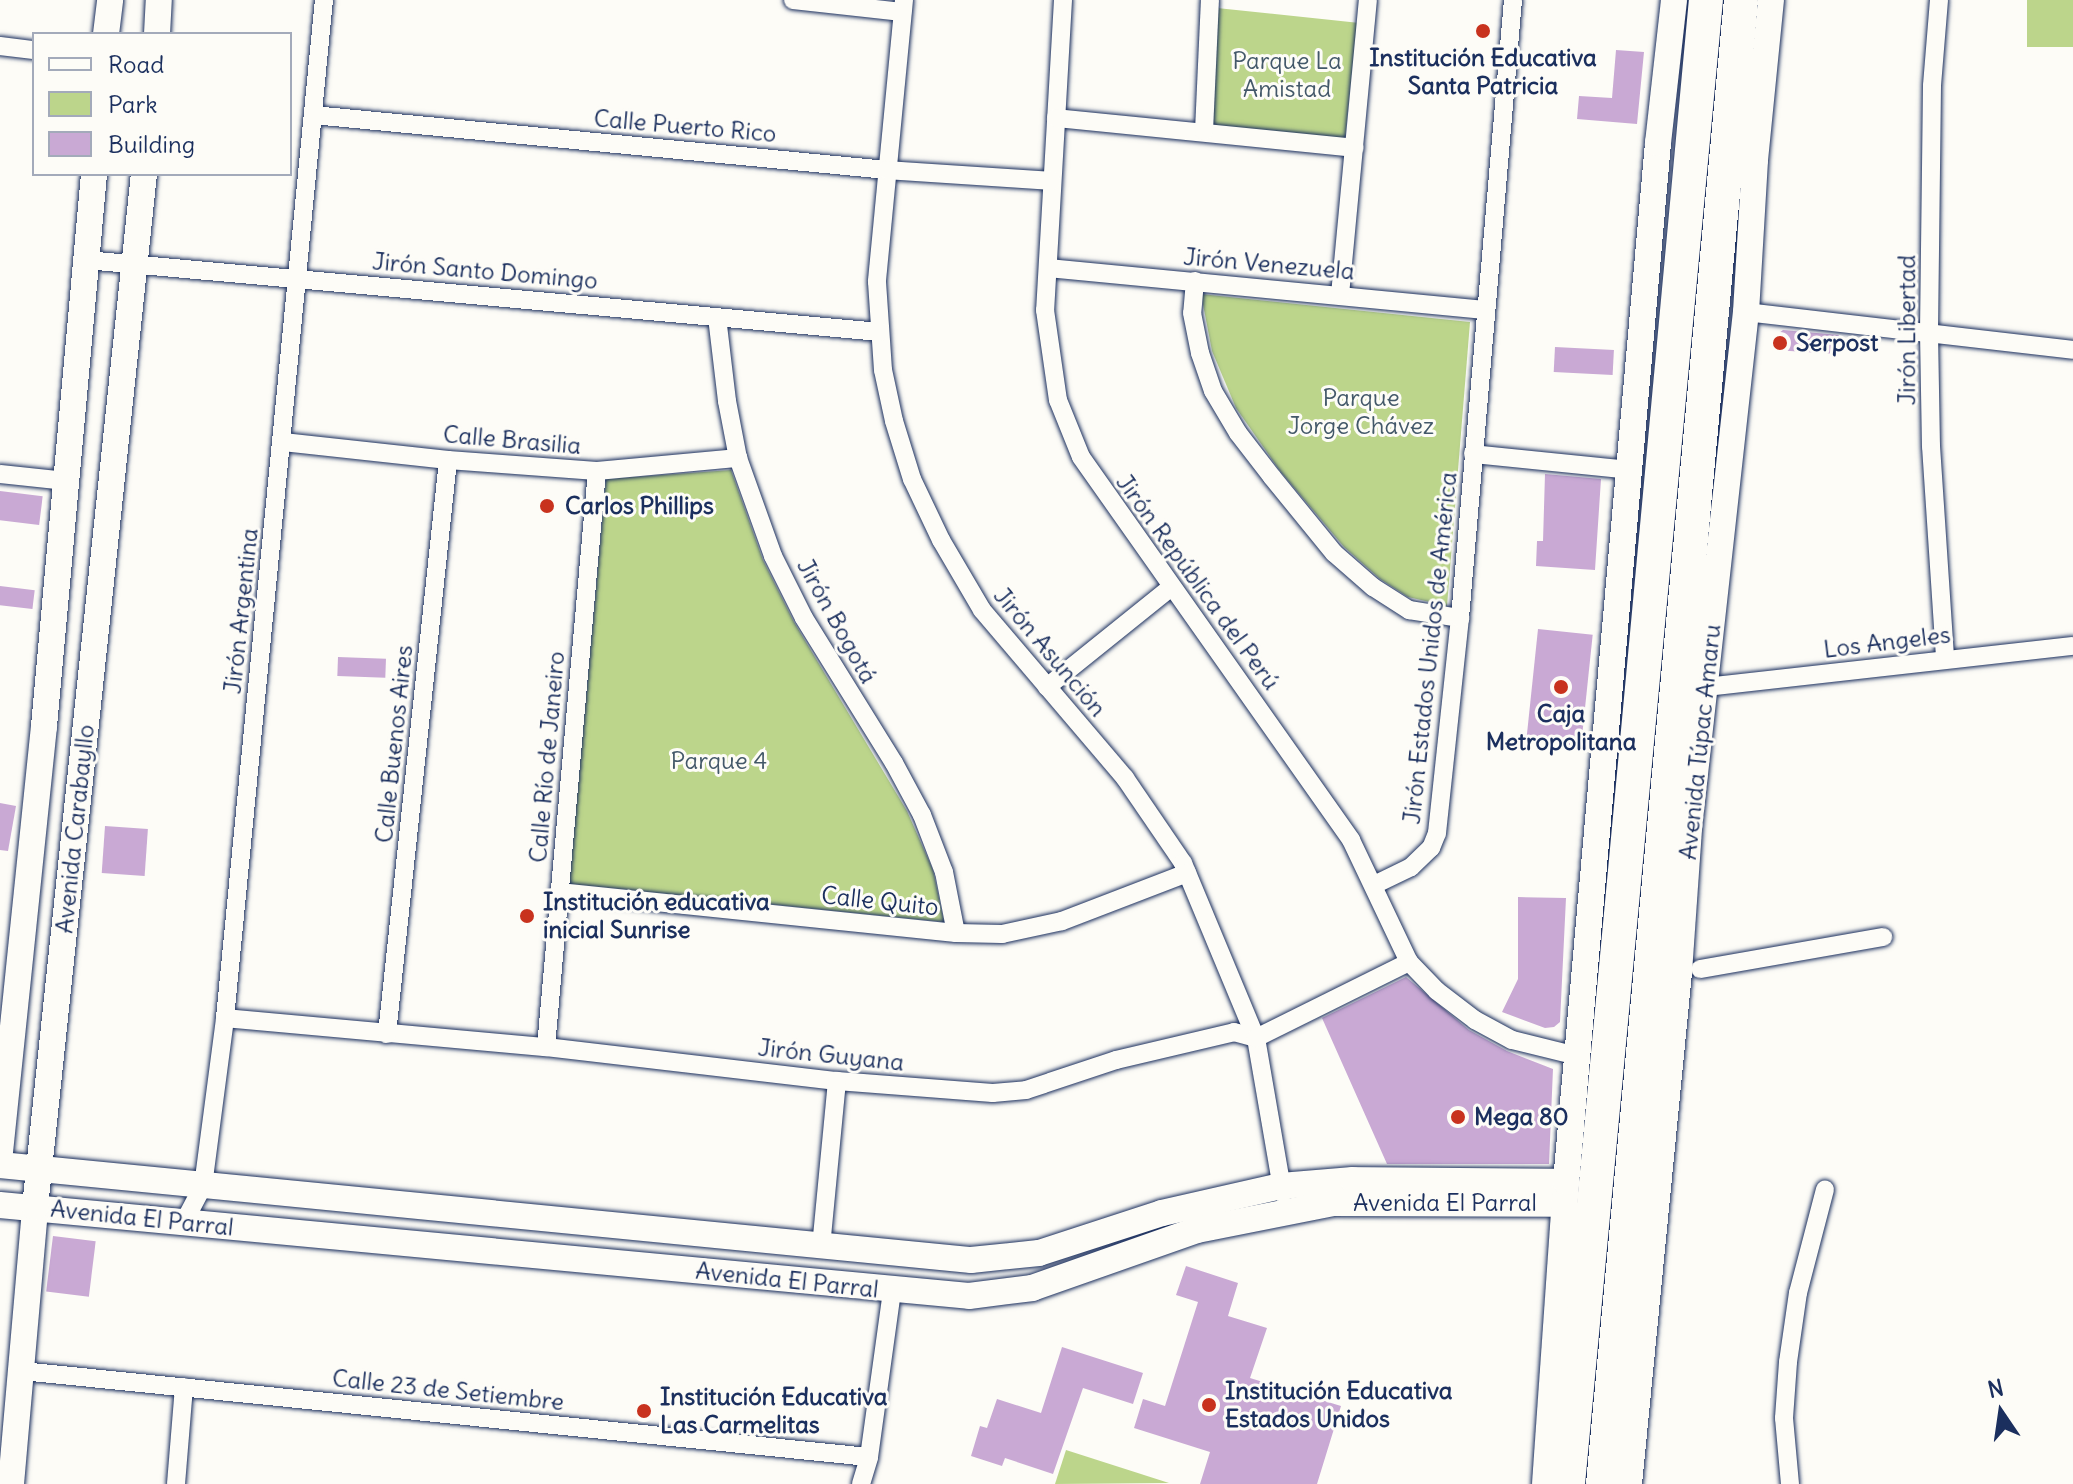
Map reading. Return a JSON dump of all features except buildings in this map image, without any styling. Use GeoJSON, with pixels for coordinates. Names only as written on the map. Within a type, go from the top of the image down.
{"type":"FeatureCollection","features":[{"type":"Feature","properties":{"kind":"highway"},"geometry":{"type":"LineString","coordinates":[[1568,1484],[1706,0]]}},
{"type":"Feature","properties":{"kind":"highway","name":"Avenida Túpac Amaru"},"geometry":{"type":"LineString","coordinates":[[1603,1484],[1741,0]]}},
{"type":"Feature","properties":{"kind":"main road"},"geometry":{"type":"LineString","coordinates":[[106,32],[110,0]]}},
{"type":"Feature","properties":{"kind":"main road"},"geometry":{"type":"LineString","coordinates":[[157,32],[159,0]]}},
{"type":"Feature","properties":{"kind":"main road"},"geometry":{"type":"LineString","coordinates":[[1545,1484],[1565,1193],[1674,0]]}},
{"type":"Feature","properties":{"kind":"main road","name":"Avenida Túpac Amaru"},"geometry":{"type":"LineString","coordinates":[[1629,1484],[1678,987],[1689,828],[1746,312],[1755,160],[1771,0]]}},
{"type":"Feature","properties":{"kind":"main road","name":"Avenida Carabayllo"},"geometry":{"type":"LineString","coordinates":[[0,1152],[8,1003],[67,481],[94,176]]}},
{"type":"Feature","properties":{"kind":"main road","name":"Avenida Carabayllo"},"geometry":{"type":"LineString","coordinates":[[11,1484],[35,1207],[144,176]]}},
{"type":"Feature","properties":{"kind":"main road","name":"Avenida El Parral"},"geometry":{"type":"LineString","coordinates":[[0,1165],[971,1260],[1005,1259],[1054,1250],[1162,1213],[1283,1198],[1333,1203],[1565,1193]]}},
{"type":"Feature","properties":{"kind":"main road","name":"Avenida El Parral"},"geometry":{"type":"LineString","coordinates":[[0,1205],[969,1296],[1032,1288],[1283,1198]]}},
{"type":"Feature","properties":{"kind":"street","name":"Jirón Argentina"},"geometry":{"type":"LineString","coordinates":[[184,1222],[203,1186],[225,1018],[324,0]]}},
{"type":"Feature","properties":{"kind":"street"},"geometry":{"type":"LineString","coordinates":[[793,0],[903,6]]}},
{"type":"Feature","properties":{"kind":"street","name":"Jirón República del Perú"},"geometry":{"type":"LineString","coordinates":[[1063,0],[1045,310],[1058,400],[1081,457],[1170,588],[1312,780],[1351,840],[1409,962],[1437,991],[1475,1020],[1512,1040],[1577,1056]]}},
{"type":"Feature","properties":{"kind":"street"},"geometry":{"type":"LineString","coordinates":[[1204,131],[1210,0]]}},
{"type":"Feature","properties":{"kind":"street"},"geometry":{"type":"LineString","coordinates":[[1340,295],[1368,0]]}},
{"type":"Feature","properties":{"kind":"street","name":"Jirón Estados Unidos de América"},"geometry":{"type":"LineString","coordinates":[[1374,885],[1411,867],[1431,848],[1437,833],[1460,618],[1513,0]]}},
{"type":"Feature","properties":{"kind":"street","name":"Jirón Libertad"},"geometry":{"type":"LineString","coordinates":[[1939,0],[1932,86],[1929,333],[1931,446],[1945,659]]}},
{"type":"Feature","properties":{"kind":"street","name":"Jirón Asunción"},"geometry":{"type":"LineString","coordinates":[[903,6],[877,282],[880,332],[894,421],[912,479],[941,540],[982,610],[1125,778],[1187,873],[1256,1038],[1283,1198]]}},
{"type":"Feature","properties":{"kind":"street"},"geometry":{"type":"LineString","coordinates":[[0,46],[32,50]]}},
{"type":"Feature","properties":{"kind":"street","name":"Calle Puerto Rico"},"geometry":{"type":"LineString","coordinates":[[313,115],[887,170],[1052,181]]}},
{"type":"Feature","properties":{"kind":"street"},"geometry":{"type":"LineString","coordinates":[[1056,118],[1354,148]]}},
{"type":"Feature","properties":{"kind":"street","name":"Jirón Santo Domingo"},"geometry":{"type":"LineString","coordinates":[[86,260],[880,332]]}},
{"type":"Feature","properties":{"kind":"street","name":"Jirón Venezuela"},"geometry":{"type":"LineString","coordinates":[[1048,268],[1485,310]]}},
{"type":"Feature","properties":{"kind":"street"},"geometry":{"type":"LineString","coordinates":[[1195,281],[1192,313],[1200,353],[1213,391],[1238,433],[1272,477],[1334,553],[1373,587],[1409,610],[1460,618]]}},
{"type":"Feature","properties":{"kind":"street"},"geometry":{"type":"LineString","coordinates":[[1746,312],[2073,350]]}},
{"type":"Feature","properties":{"kind":"street","name":"Jirón Bogotá"},"geometry":{"type":"LineString","coordinates":[[717,317],[727,401],[738,458],[773,556],[804,618],[922,815],[944,872],[956,933]]}},
{"type":"Feature","properties":{"kind":"street","name":"Calle Brasilia"},"geometry":{"type":"LineString","coordinates":[[283,442],[448,460],[597,471],[738,458]]}},
{"type":"Feature","properties":{"kind":"street"},"geometry":{"type":"LineString","coordinates":[[1473,454],[1630,470]]}},
{"type":"Feature","properties":{"kind":"street","name":"Calle Buenos Aires"},"geometry":{"type":"LineString","coordinates":[[387,1034],[448,460]]}},
{"type":"Feature","properties":{"kind":"street","name":"Calle Río de Janeiro"},"geometry":{"type":"LineString","coordinates":[[546,1047],[597,471]]}},
{"type":"Feature","properties":{"kind":"street"},"geometry":{"type":"LineString","coordinates":[[0,474],[67,481]]}},
{"type":"Feature","properties":{"kind":"street"},"geometry":{"type":"LineString","coordinates":[[1047,687],[1170,588]]}},
{"type":"Feature","properties":{"kind":"street","name":"Los Angeles"},"geometry":{"type":"LineString","coordinates":[[1706,687],[2073,646]]}},
{"type":"Feature","properties":{"kind":"street","name":"Calle Quito"},"geometry":{"type":"LineString","coordinates":[[559,892],[956,933],[1002,934],[1062,921],[1187,873]]}},
{"type":"Feature","properties":{"kind":"street"},"geometry":{"type":"LineString","coordinates":[[1700,969],[1883,937]]}},
{"type":"Feature","properties":{"kind":"street","name":"Jirón Guyana"},"geometry":{"type":"LineString","coordinates":[[225,1018],[546,1047],[837,1081],[962,1091],[1026,1090],[1116,1060],[1234,1032],[1256,1038],[1409,962]]}},
{"type":"Feature","properties":{"kind":"street"},"geometry":{"type":"LineString","coordinates":[[821,1247],[837,1081]]}},
{"type":"Feature","properties":{"kind":"street"},"geometry":{"type":"LineString","coordinates":[[1790,1484],[1784,1418],[1788,1362],[1798,1293],[1825,1189]]}},
{"type":"Feature","properties":{"kind":"street"},"geometry":{"type":"LineString","coordinates":[[861,1484],[869,1457],[892,1291]]}},
{"type":"Feature","properties":{"kind":"street","name":"Calle 23 de Setiembre"},"geometry":{"type":"LineString","coordinates":[[22,1371],[869,1457]]}},
{"type":"Feature","properties":{"kind":"street"},"geometry":{"type":"LineString","coordinates":[[176,1484],[184,1387]]}},
{"type":"Feature","properties":{"kind":"green space"},"geometry":{"type":"Polygon","coordinates":[[[2027,0],[2073,0],[2073,47],[2027,47],[2027,0]]]}},
{"type":"Feature","properties":{"kind":"green space","name":"Parque La Amistad"},"geometry":{"type":"Polygon","coordinates":[[[1217,8],[1357,23],[1345,140],[1205,125],[1217,8]]]}},
{"type":"Feature","properties":{"kind":"green space","name":"Parque Jorge Chávez"},"geometry":{"type":"Polygon","coordinates":[[[1201,294],[1470,322],[1447,606],[1408,597],[1380,579],[1344,547],[1280,471],[1236,408],[1212,351],[1201,294]]]}},
{"type":"Feature","properties":{"kind":"green space","name":"Parque 4"},"geometry":{"type":"Polygon","coordinates":[[[731,470],[763,560],[794,622],[907,811],[933,870],[944,922],[569,884],[606,479],[731,470]]]}},
{"type":"Feature","properties":{"kind":"green space"},"geometry":{"type":"Polygon","coordinates":[[[1066,1450],[1169,1483],[1055,1484],[1066,1450]]]}},
{"type":"Feature","properties":{"kind":"place","name":"Institución Educativa Santa Patricia"},"geometry":{"type":"Point","coordinates":[1483,31]}},
{"type":"Feature","properties":{"kind":"place","name":"Serpost"},"geometry":{"type":"Point","coordinates":[1780,343]}},
{"type":"Feature","properties":{"kind":"place","name":"Carlos Phillips"},"geometry":{"type":"Point","coordinates":[547,506]}},
{"type":"Feature","properties":{"kind":"place","name":"Caja Metropolitana"},"geometry":{"type":"Point","coordinates":[1561,687]}},
{"type":"Feature","properties":{"kind":"place","name":"Institución educativa inicial Sunrise"},"geometry":{"type":"Point","coordinates":[527,916]}},
{"type":"Feature","properties":{"kind":"place","name":"Mega 80"},"geometry":{"type":"Point","coordinates":[1458,1117]}},
{"type":"Feature","properties":{"kind":"place","name":"Institución Educativa Estados Unidos"},"geometry":{"type":"Point","coordinates":[1209,1405]}},
{"type":"Feature","properties":{"kind":"place","name":"Institución Educativa Las Carmelitas"},"geometry":{"type":"Point","coordinates":[644,1411]}}]}
